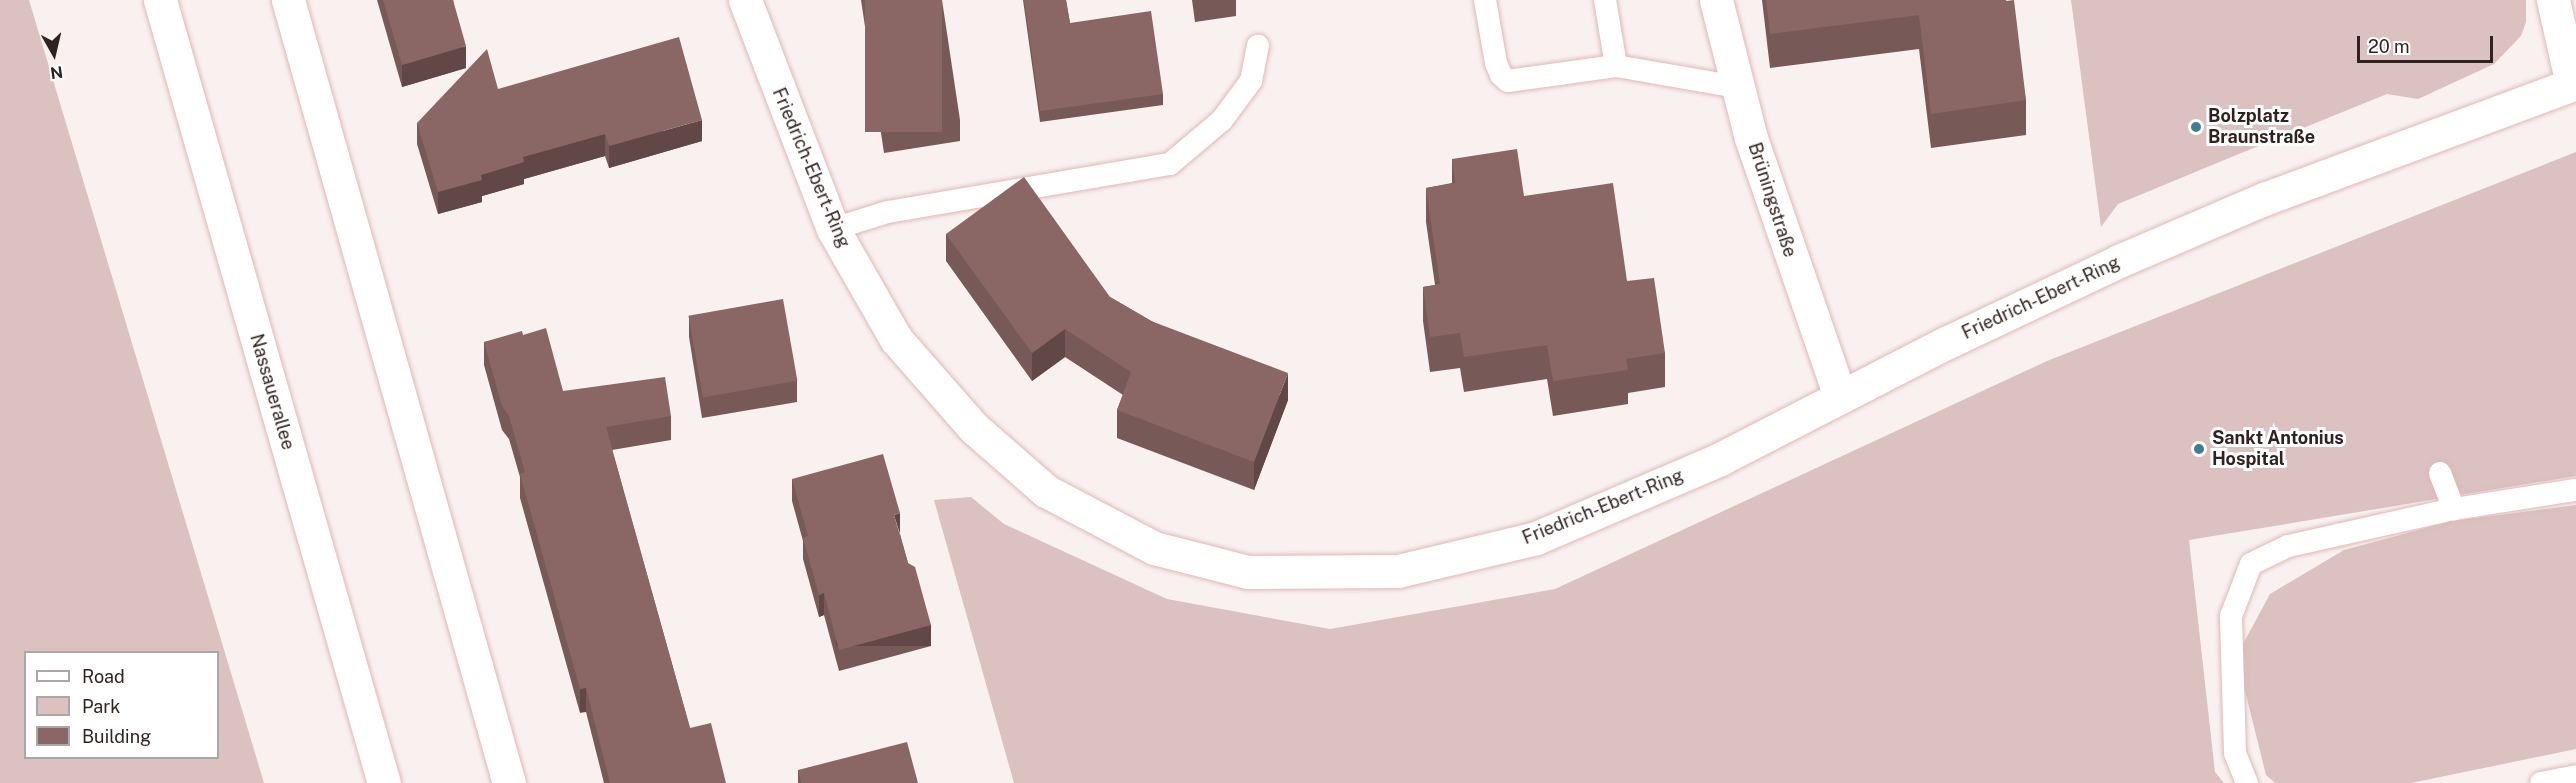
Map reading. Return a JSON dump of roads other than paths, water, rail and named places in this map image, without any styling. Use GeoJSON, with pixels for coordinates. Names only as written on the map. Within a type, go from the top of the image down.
{"type":"FeatureCollection","features":[{"type":"Feature","properties":{"kind":"street","name":"Nassauerallee"},"geometry":{"type":"LineString","coordinates":[[160,0],[384,783]]}},
{"type":"Feature","properties":{"kind":"street"},"geometry":{"type":"LineString","coordinates":[[288,0],[509,783]]}},
{"type":"Feature","properties":{"kind":"street","name":"Friedrich-Ebert-Ring"},"geometry":{"type":"LineString","coordinates":[[745,0],[833,229],[896,339],[974,428],[1046,491],[1154,548],[1248,572],[1398,571],[1536,538],[1720,459],[1948,342],[2140,252],[2264,199],[2574,84]]}},
{"type":"Feature","properties":{"kind":"street","name":"Brüningstraße"},"geometry":{"type":"LineString","coordinates":[[1716,0],[1751,138],[1840,397]]}},
{"type":"Feature","properties":{"kind":"street"},"geometry":{"type":"LineString","coordinates":[[2553,0],[2574,84]]}},
{"type":"Feature","properties":{"kind":"lane"},"geometry":{"type":"LineString","coordinates":[[1485,0],[1496,63],[1501,75],[1508,81],[1616,66],[1738,87]]}},
{"type":"Feature","properties":{"kind":"lane"},"geometry":{"type":"LineString","coordinates":[[1605,0],[1616,66]]}},
{"type":"Feature","properties":{"kind":"lane"},"geometry":{"type":"LineString","coordinates":[[833,229],[888,212],[1170,164],[1222,120],[1251,81],[1258,46]]}},
{"type":"Feature","properties":{"kind":"lane"},"geometry":{"type":"LineString","coordinates":[[2440,473],[2454,509]]}},
{"type":"Feature","properties":{"kind":"lane"},"geometry":{"type":"LineString","coordinates":[[2247,783],[2235,753],[2231,616],[2252,564],[2288,546],[2454,509],[2576,490]]}},
{"type":"Feature","properties":{"kind":"lane"},"geometry":{"type":"LineString","coordinates":[[2541,783],[2576,776]]}},
{"type":"Feature","properties":{"kind":"place","name":"Bolzplatz Braunstraße"},"geometry":{"type":"Point","coordinates":[2196,127]}},
{"type":"Feature","properties":{"kind":"place","name":"Sankt Antonius Hospital"},"geometry":{"type":"Point","coordinates":[2199,449]}}]}
